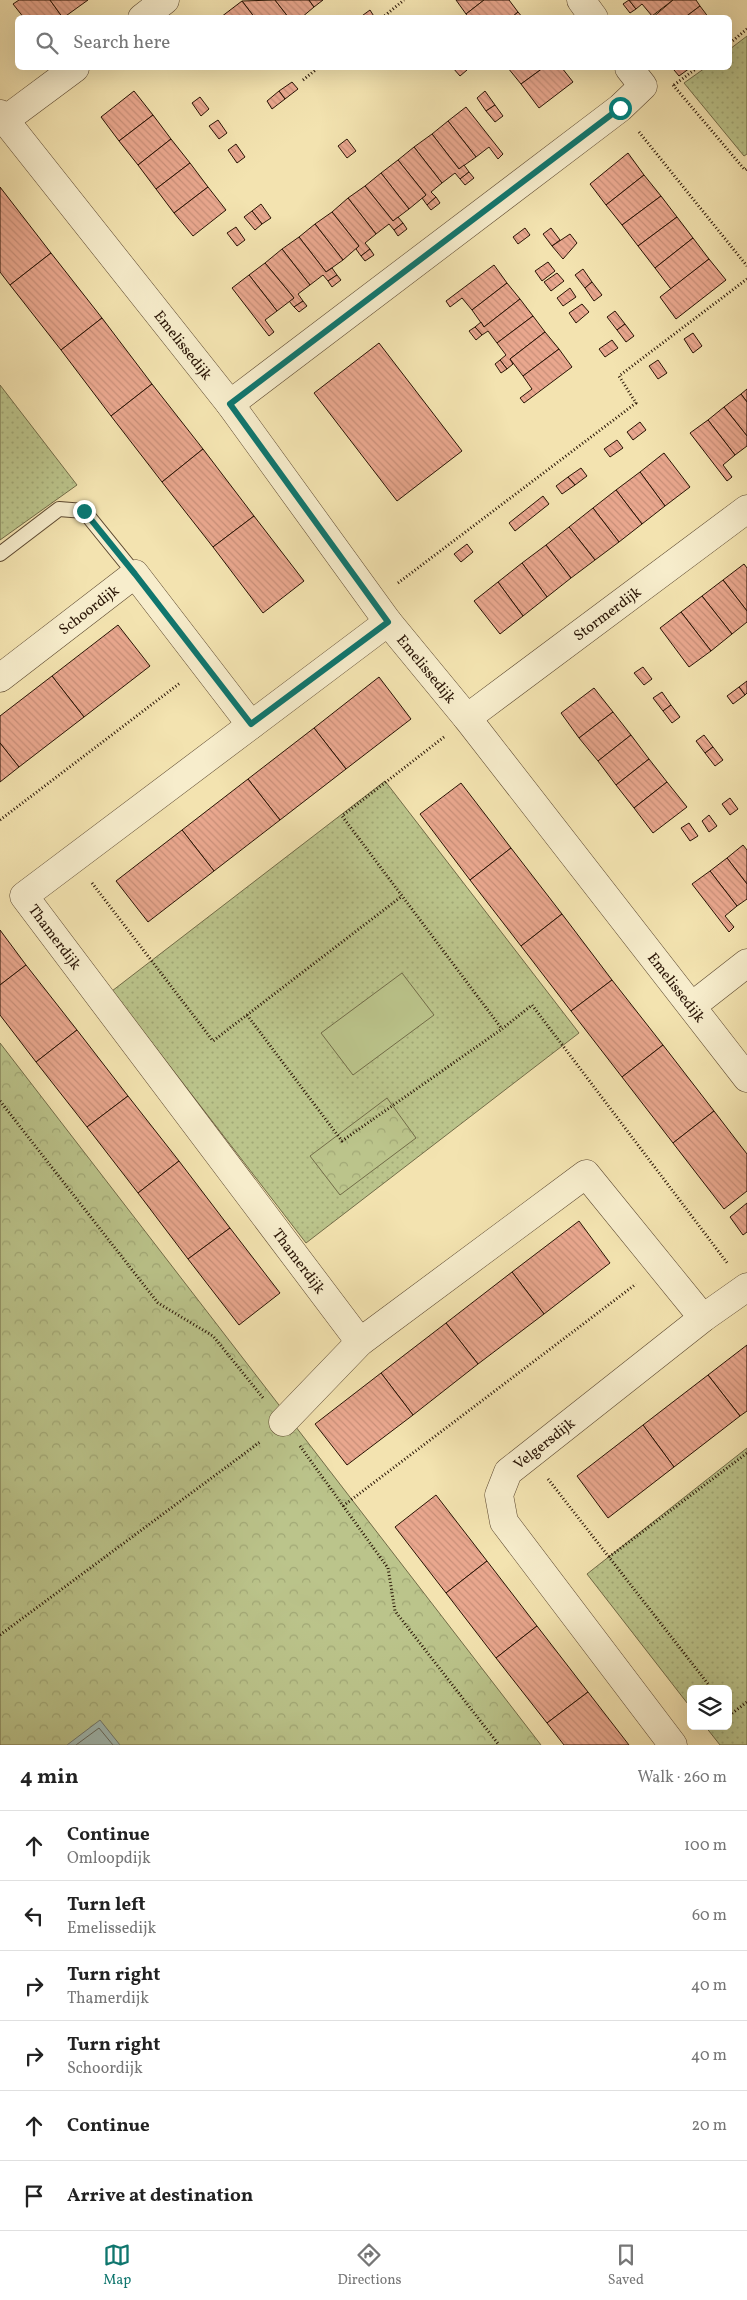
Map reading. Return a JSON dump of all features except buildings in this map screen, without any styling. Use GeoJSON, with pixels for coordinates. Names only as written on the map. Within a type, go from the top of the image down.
{"type":"FeatureCollection","features":[{"type":"Feature","properties":{"kind":"street"},"geometry":{"type":"LineString","coordinates":[[146,15],[166,0]]}},
{"type":"Feature","properties":{"kind":"street"},"geometry":{"type":"LineString","coordinates":[[581,0],[592,15]]}},
{"type":"Feature","properties":{"kind":"street"},"geometry":{"type":"LineString","coordinates":[[2,117],[72,70]]}},
{"type":"Feature","properties":{"kind":"street"},"geometry":{"type":"LineString","coordinates":[[230,404],[620,108],[636,77]]}},
{"type":"Feature","properties":{"kind":"street","name":"Emelissedijk"},"geometry":{"type":"LineString","coordinates":[[2,117],[230,404],[381,612],[467,718],[747,1078]]}},
{"type":"Feature","properties":{"kind":"street","name":"Stormerdijk"},"geometry":{"type":"LineString","coordinates":[[467,718],[747,509]]}},
{"type":"Feature","properties":{"kind":"street"},"geometry":{"type":"LineString","coordinates":[[135,574],[251,724]]}},
{"type":"Feature","properties":{"kind":"street","name":"Schoordijk"},"geometry":{"type":"LineString","coordinates":[[0,678],[135,574]]}},
{"type":"Feature","properties":{"kind":"street","name":"Thamerdijk"},"geometry":{"type":"LineString","coordinates":[[360,1342],[24,896],[251,724],[381,612]]}},
{"type":"Feature","properties":{"kind":"street"},"geometry":{"type":"LineString","coordinates":[[692,1006],[747,963]]}},
{"type":"Feature","properties":{"kind":"street"},"geometry":{"type":"LineString","coordinates":[[283,1422],[360,1342],[586,1174],[703,1318]]}},
{"type":"Feature","properties":{"kind":"street","name":"Velgersdijk"},"geometry":{"type":"LineString","coordinates":[[673,1745],[504,1522],[499,1495],[508,1472],[703,1318],[747,1288]]}},
{"type":"Feature","properties":{"kind":"lane"},"geometry":{"type":"LineString","coordinates":[[0,554],[59,509],[84,511],[135,574]]}},
{"type":"Feature","properties":{"kind":"path"},"geometry":{"type":"LineString","coordinates":[[386,15],[404,0]]}},
{"type":"Feature","properties":{"kind":"path"},"geometry":{"type":"LineString","coordinates":[[732,40],[747,29]]}},
{"type":"Feature","properties":{"kind":"path"},"geometry":{"type":"LineString","coordinates":[[303,80],[316,70]]}},
{"type":"Feature","properties":{"kind":"path"},"geometry":{"type":"LineString","coordinates":[[674,85],[694,70]]}},
{"type":"Feature","properties":{"kind":"path"},"geometry":{"type":"LineString","coordinates":[[636,77],[674,85],[745,170],[747,169]]}},
{"type":"Feature","properties":{"kind":"path"},"geometry":{"type":"LineString","coordinates":[[620,108],[747,266]]}},
{"type":"Feature","properties":{"kind":"path"},"geometry":{"type":"LineString","coordinates":[[381,612],[636,403],[619,376],[747,279]]}},
{"type":"Feature","properties":{"kind":"path"},"geometry":{"type":"LineString","coordinates":[[0,820],[204,664]]}},
{"type":"Feature","properties":{"kind":"path"},"geometry":{"type":"LineString","coordinates":[[467,718],[342,816],[502,1029]]}},
{"type":"Feature","properties":{"kind":"path"},"geometry":{"type":"LineString","coordinates":[[73,858],[213,1041],[402,896]]}},
{"type":"Feature","properties":{"kind":"path"},"geometry":{"type":"LineString","coordinates":[[247,1015],[342,1140],[502,1029],[532,1005],[747,1288]]}},
{"type":"Feature","properties":{"kind":"path"},"geometry":{"type":"LineString","coordinates":[[343,1506],[660,1266]]}},
{"type":"Feature","properties":{"kind":"path"},"geometry":{"type":"LineString","coordinates":[[0,1635],[263,1440],[283,1422]]}},
{"type":"Feature","properties":{"kind":"path"},"geometry":{"type":"LineString","coordinates":[[609,1557],[747,1452]]}},
{"type":"Feature","properties":{"kind":"path"},"geometry":{"type":"LineString","coordinates":[[529,1455],[709,1685]]}},
{"type":"Feature","properties":{"kind":"path"},"geometry":{"type":"LineString","coordinates":[[732,1714],[747,1702]]}},
{"type":"Feature","properties":{"kind":"green space"},"geometry":{"type":"Polygon","coordinates":[[[747,36],[747,154],[744,156],[684,83],[702,70],[732,70],[732,47],[747,36]]]}},
{"type":"Feature","properties":{"kind":"green space"},"geometry":{"type":"Polygon","coordinates":[[[0,385],[77,485],[0,540],[0,385]]]}},
{"type":"Feature","properties":{"kind":"green space"},"geometry":{"type":"Polygon","coordinates":[[[385,781],[579,1033],[306,1243],[112,991],[385,781]]]}},
{"type":"Feature","properties":{"kind":"green space"},"geometry":{"type":"Polygon","coordinates":[[[402,973],[434,1015],[353,1075],[321,1033],[402,973]]]}},
{"type":"Feature","properties":{"kind":"green space"},"geometry":{"type":"Polygon","coordinates":[[[0,1043],[541,1745],[0,1745],[0,1043]]]}},
{"type":"Feature","properties":{"kind":"green space"},"geometry":{"type":"Polygon","coordinates":[[[387,1098],[416,1138],[340,1195],[310,1156],[387,1098]]]}},
{"type":"Feature","properties":{"kind":"green space"},"geometry":{"type":"Polygon","coordinates":[[[747,1448],[747,1745],[720,1745],[708,1730],[732,1730],[732,1685],[687,1685],[687,1703],[587,1574],[747,1448]]]}},
{"type":"Feature","properties":{"kind":"water"},"geometry":{"type":"Polygon","coordinates":[[[100,1720],[120,1745],[67,1745],[100,1720]]]}},
{"type":"Feature","properties":{"kind":"route"},"geometry":{"type":"LineString","coordinates":[[84,511],[251,724],[388,622],[230,404],[620,108]]}}]}
